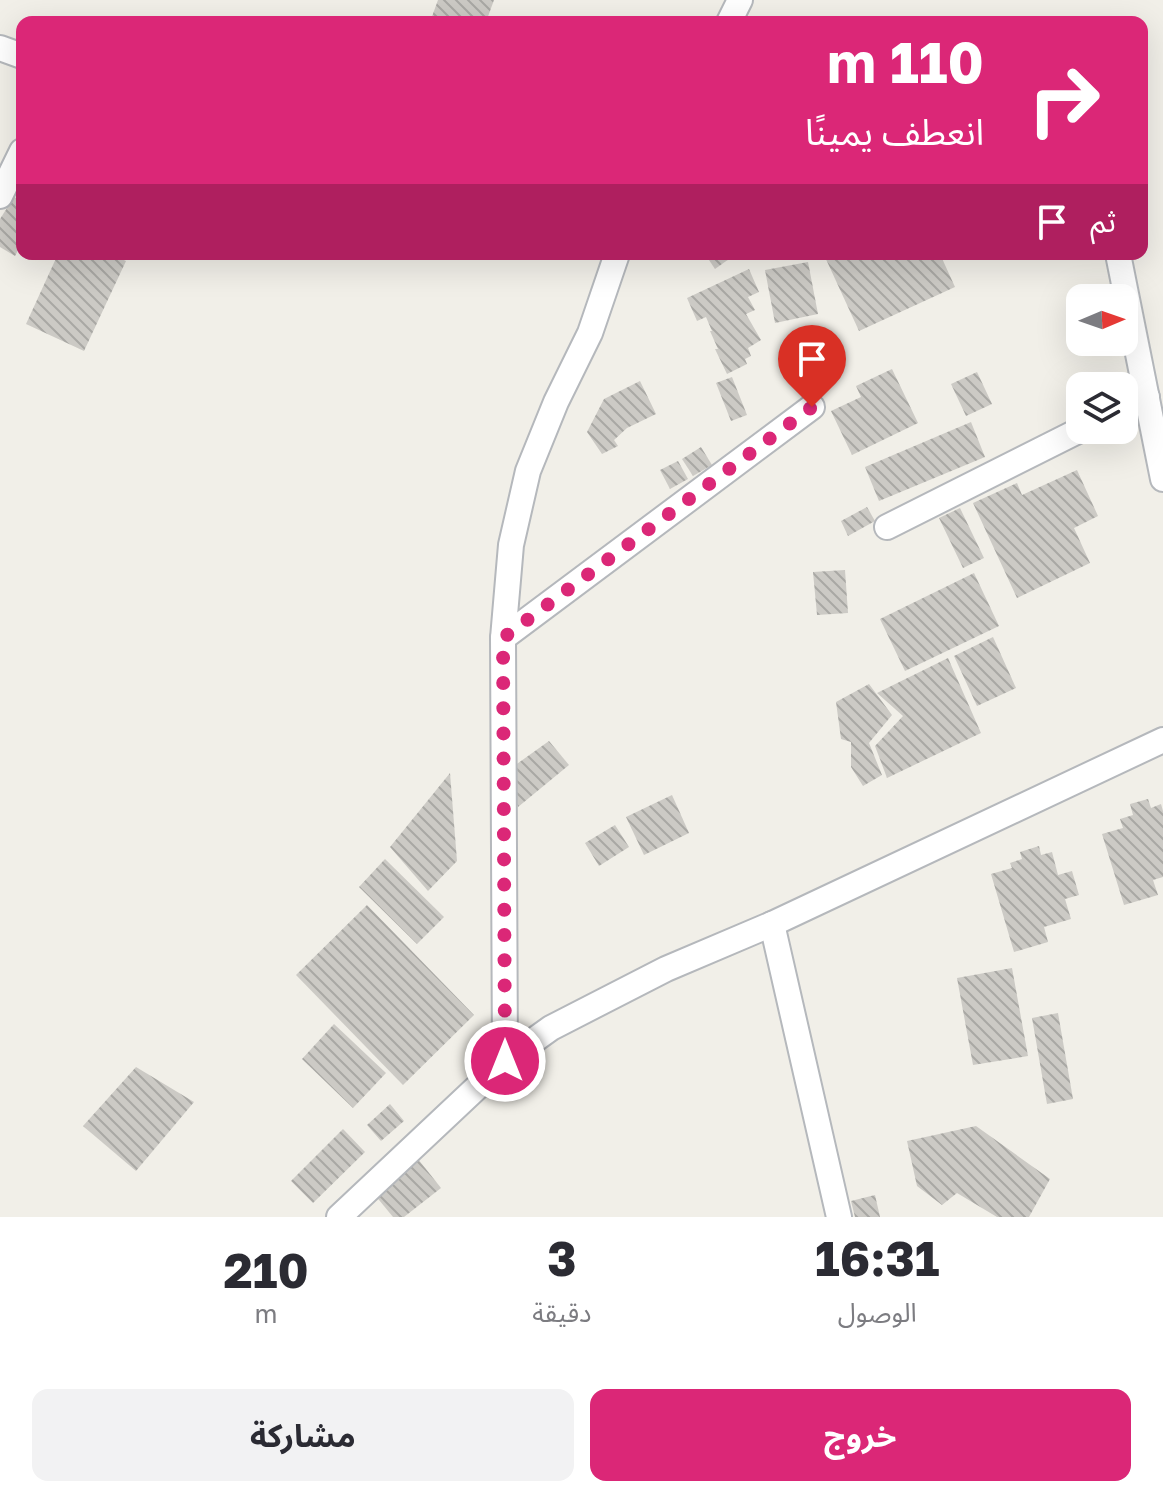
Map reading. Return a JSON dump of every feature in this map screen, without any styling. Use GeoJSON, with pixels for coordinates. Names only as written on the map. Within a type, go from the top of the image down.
{"type":"FeatureCollection","features":[{"type":"Feature","properties":{"kind":"street"},"geometry":{"type":"LineString","coordinates":[[0,196],[16,163]]}},
{"type":"Feature","properties":{"kind":"street"},"geometry":{"type":"LineString","coordinates":[[505,1061],[503,638],[511,545],[528,471],[556,402],[590,333],[615,260]]}},
{"type":"Feature","properties":{"kind":"street"},"geometry":{"type":"LineString","coordinates":[[1119,260],[1163,479]]}},
{"type":"Feature","properties":{"kind":"street"},"geometry":{"type":"LineString","coordinates":[[1138,401],[1147,397]]}},
{"type":"Feature","properties":{"kind":"street"},"geometry":{"type":"LineString","coordinates":[[503,638],[812,407]]}},
{"type":"Feature","properties":{"kind":"street"},"geometry":{"type":"LineString","coordinates":[[887,527],[1066,437]]}},
{"type":"Feature","properties":{"kind":"street"},"geometry":{"type":"LineString","coordinates":[[339,1217],[505,1061],[551,1028],[666,969],[772,924],[1163,740]]}},
{"type":"Feature","properties":{"kind":"street"},"geometry":{"type":"LineString","coordinates":[[772,924],[839,1217]]}},
{"type":"Feature","properties":{"kind":"building"},"geometry":{"type":"Polygon","coordinates":[[[438,0],[494,0],[488,16],[432,16],[438,0]]]}},
{"type":"Feature","properties":{"kind":"building"},"geometry":{"type":"Polygon","coordinates":[[[16,198],[15,256],[0,247],[0,219],[16,198]]]}},
{"type":"Feature","properties":{"kind":"building"},"geometry":{"type":"Polygon","coordinates":[[[55,260],[126,261],[84,351],[26,324],[55,260]]]}},
{"type":"Feature","properties":{"kind":"building"},"geometry":{"type":"Polygon","coordinates":[[[709,260],[728,260],[715,269],[709,260]]]}},
{"type":"Feature","properties":{"kind":"building"},"geometry":{"type":"Polygon","coordinates":[[[826,260],[943,260],[955,287],[859,331],[826,260]]]}},
{"type":"Feature","properties":{"kind":"building"},"geometry":{"type":"Polygon","coordinates":[[[808,262],[818,314],[775,323],[765,270],[808,262]]]}},
{"type":"Feature","properties":{"kind":"building"},"geometry":{"type":"Polygon","coordinates":[[[749,269],[759,292],[748,297],[755,310],[746,314],[761,340],[748,348],[751,356],[745,359],[747,364],[727,374],[715,349],[718,349],[706,317],[697,321],[687,298],[749,269]]]}},
{"type":"Feature","properties":{"kind":"building"},"geometry":{"type":"Polygon","coordinates":[[[892,369],[918,423],[852,455],[831,411],[861,397],[856,386],[892,369]]]}},
{"type":"Feature","properties":{"kind":"building"},"geometry":{"type":"Polygon","coordinates":[[[977,372],[992,404],[966,416],[951,384],[977,372]]]}},
{"type":"Feature","properties":{"kind":"building"},"geometry":{"type":"Polygon","coordinates":[[[732,377],[747,415],[731,421],[716,383],[732,377]]]}},
{"type":"Feature","properties":{"kind":"building"},"geometry":{"type":"Polygon","coordinates":[[[640,381],[656,414],[627,428],[614,440],[618,446],[602,454],[587,432],[604,399],[640,381]]]}},
{"type":"Feature","properties":{"kind":"building"},"geometry":{"type":"Polygon","coordinates":[[[971,422],[985,457],[879,501],[865,467],[971,422]]]}},
{"type":"Feature","properties":{"kind":"building"},"geometry":{"type":"Polygon","coordinates":[[[701,447],[712,465],[693,476],[682,459],[701,447]]]}},
{"type":"Feature","properties":{"kind":"building"},"geometry":{"type":"Polygon","coordinates":[[[678,461],[688,479],[670,489],[660,470],[678,461]]]}},
{"type":"Feature","properties":{"kind":"building"},"geometry":{"type":"Polygon","coordinates":[[[1077,470],[1098,516],[1074,528],[1090,563],[1017,598],[973,503],[1017,483],[1022,495],[1077,470]]]}},
{"type":"Feature","properties":{"kind":"building"},"geometry":{"type":"Polygon","coordinates":[[[867,507],[875,521],[848,536],[841,521],[867,507]]]}},
{"type":"Feature","properties":{"kind":"building"},"geometry":{"type":"Polygon","coordinates":[[[960,508],[984,558],[963,568],[939,518],[960,508]]]}},
{"type":"Feature","properties":{"kind":"building"},"geometry":{"type":"Polygon","coordinates":[[[845,570],[848,613],[817,615],[813,572],[845,570]]]}},
{"type":"Feature","properties":{"kind":"building"},"geometry":{"type":"Polygon","coordinates":[[[974,573],[999,626],[905,671],[880,619],[974,573]]]}},
{"type":"Feature","properties":{"kind":"building"},"geometry":{"type":"Polygon","coordinates":[[[993,637],[1016,688],[977,706],[954,656],[993,637]]]}},
{"type":"Feature","properties":{"kind":"building"},"geometry":{"type":"Polygon","coordinates":[[[948,658],[981,733],[887,778],[875,746],[903,716],[877,693],[948,658]]]}},
{"type":"Feature","properties":{"kind":"building"},"geometry":{"type":"Polygon","coordinates":[[[869,684],[892,715],[869,743],[882,775],[863,786],[851,767],[851,742],[841,739],[836,702],[869,684]]]}},
{"type":"Feature","properties":{"kind":"building"},"geometry":{"type":"Polygon","coordinates":[[[549,741],[569,765],[518,807],[507,771],[549,741]]]}},
{"type":"Feature","properties":{"kind":"building"},"geometry":{"type":"Polygon","coordinates":[[[450,773],[457,861],[428,891],[390,847],[450,773]]]}},
{"type":"Feature","properties":{"kind":"building"},"geometry":{"type":"Polygon","coordinates":[[[672,795],[689,833],[644,855],[626,817],[672,795]]]}},
{"type":"Feature","properties":{"kind":"building"},"geometry":{"type":"Polygon","coordinates":[[[1148,799],[1151,808],[1161,804],[1163,811],[1163,877],[1153,880],[1158,895],[1124,905],[1102,834],[1123,828],[1120,819],[1133,815],[1130,804],[1148,799]]]}},
{"type":"Feature","properties":{"kind":"building"},"geometry":{"type":"Polygon","coordinates":[[[615,825],[629,847],[599,866],[585,843],[615,825]]]}},
{"type":"Feature","properties":{"kind":"building"},"geometry":{"type":"Polygon","coordinates":[[[1039,846],[1041,855],[1052,852],[1058,875],[1072,871],[1079,895],[1065,899],[1071,919],[1044,927],[1048,942],[1014,952],[991,874],[1012,868],[1010,863],[1022,859],[1020,852],[1039,846]]]}},
{"type":"Feature","properties":{"kind":"building"},"geometry":{"type":"Polygon","coordinates":[[[385,859],[444,917],[417,944],[359,887],[385,859]]]}},
{"type":"Feature","properties":{"kind":"building"},"geometry":{"type":"Polygon","coordinates":[[[367,905],[474,1015],[403,1085],[296,975],[367,905]]]}},
{"type":"Feature","properties":{"kind":"building"},"geometry":{"type":"Polygon","coordinates":[[[1012,968],[1028,1056],[973,1065],[957,978],[1012,968]]]}},
{"type":"Feature","properties":{"kind":"building"},"geometry":{"type":"Polygon","coordinates":[[[1058,1013],[1073,1099],[1047,1104],[1032,1018],[1058,1013]]]}},
{"type":"Feature","properties":{"kind":"building"},"geometry":{"type":"Polygon","coordinates":[[[334,1024],[386,1073],[353,1108],[302,1059],[334,1024]]]}},
{"type":"Feature","properties":{"kind":"building"},"geometry":{"type":"Polygon","coordinates":[[[136,1067],[194,1102],[136,1171],[83,1126],[136,1067]]]}},
{"type":"Feature","properties":{"kind":"building"},"geometry":{"type":"Polygon","coordinates":[[[390,1104],[404,1121],[381,1141],[367,1125],[390,1104]]]}},
{"type":"Feature","properties":{"kind":"building"},"geometry":{"type":"Polygon","coordinates":[[[976,1126],[1050,1179],[1029,1217],[997,1217],[957,1193],[942,1205],[917,1186],[907,1141],[976,1126]]]}},
{"type":"Feature","properties":{"kind":"building"},"geometry":{"type":"Polygon","coordinates":[[[343,1129],[365,1152],[313,1203],[291,1181],[343,1129]]]}},
{"type":"Feature","properties":{"kind":"building"},"geometry":{"type":"Polygon","coordinates":[[[414,1154],[441,1188],[404,1217],[393,1217],[370,1189],[414,1154]]]}},
{"type":"Feature","properties":{"kind":"building"},"geometry":{"type":"Polygon","coordinates":[[[875,1195],[880,1217],[855,1217],[851,1201],[875,1195]]]}},
{"type":"Feature","properties":{"kind":"route"},"geometry":{"type":"LineString","coordinates":[[505,1061],[503,638],[812,407]]}}]}
